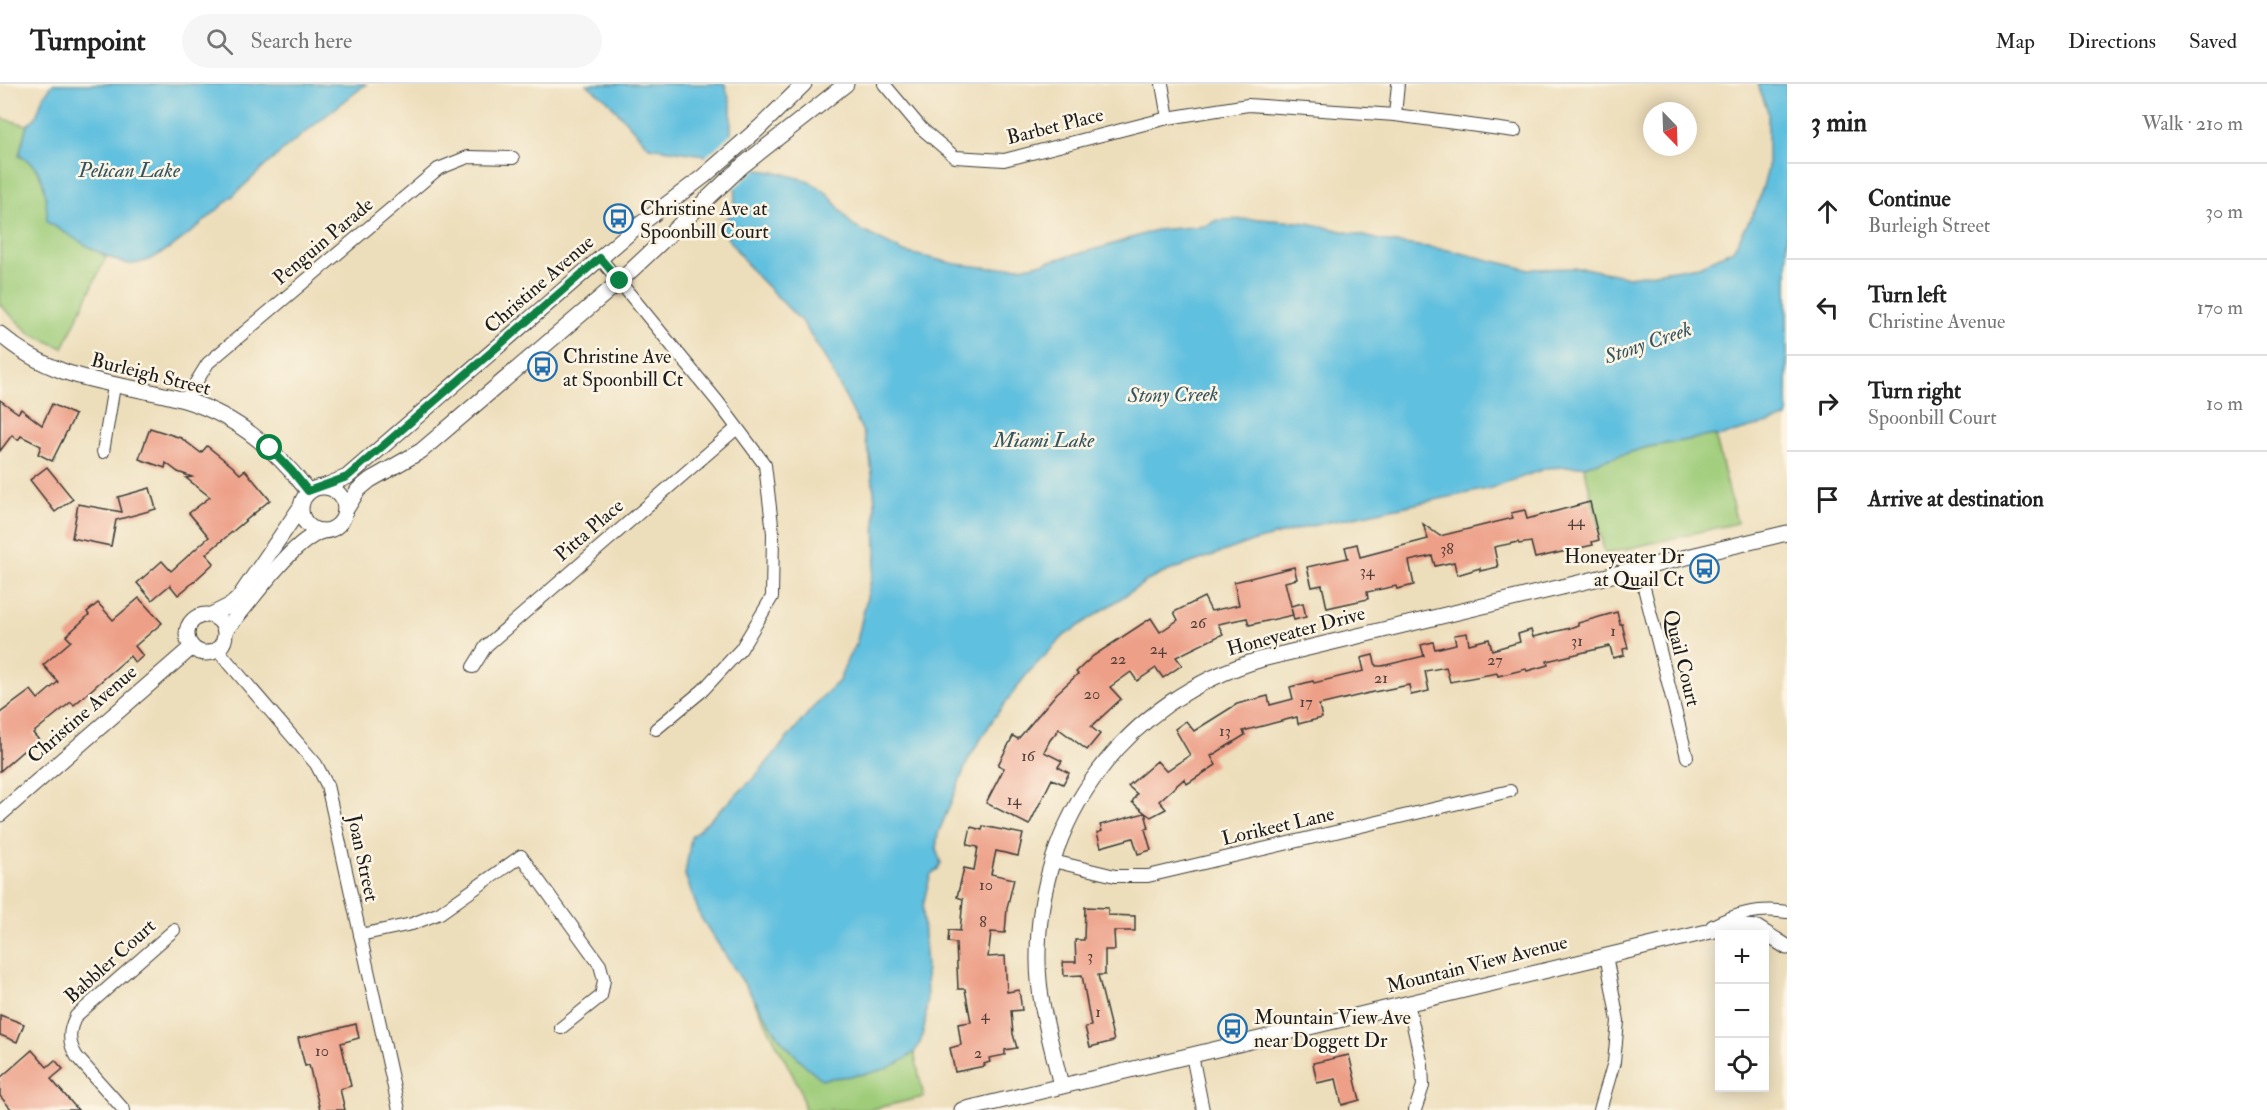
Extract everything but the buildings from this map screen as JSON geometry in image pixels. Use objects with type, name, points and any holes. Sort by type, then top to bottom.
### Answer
[{"type":"street","name":"Christine Avenue","points":[[325,486],[347,477],[634,229],[704,176],[759,128],[804,84]]},
{"type":"street","points":[[225,630],[287,557],[310,536],[338,526],[358,490],[370,480],[421,451],[620,281],[716,190],[771,142],[846,84]]},
{"type":"street","name":"Barbet Place","points":[[884,84],[921,128],[955,157],[1004,160],[1168,118],[1248,105],[1395,115],[1515,131]]},
{"type":"street","points":[[1162,84],[1168,118]]},
{"type":"street","points":[[1395,115],[1398,84]]},
{"type":"street","name":"Penguin Parade","points":[[185,400],[208,363],[438,169],[468,157],[513,158]]},
{"type":"street","points":[[600,258],[765,465],[773,533],[772,597],[741,649],[703,690],[656,729]]},
{"type":"street","name":"Burleigh Street","points":[[0,334],[25,354],[61,372],[114,386],[185,400],[212,410],[239,425],[262,442],[292,471],[308,491]]},
{"type":"street","points":[[103,452],[114,386]]},
{"type":"street","name":"Pitta Place","points":[[473,667],[486,646],[737,428]]},
{"type":"street","points":[[211,615],[220,621],[225,630],[224,641],[212,652],[201,652],[192,647],[186,636],[189,624],[199,616],[211,615],[238,599],[300,508],[303,497],[308,491],[325,486],[339,493],[344,501],[345,511]]},
{"type":"street","points":[[300,508],[306,524],[314,530],[322,531]]},
{"type":"street","name":"Honeyeater Drive","points":[[1061,1086],[1041,998],[1038,961],[1043,902],[1053,861],[1066,826],[1085,789],[1111,754],[1155,713],[1199,685],[1262,659],[1787,533]]},
{"type":"street","name":"Quail Court","points":[[1639,568],[1687,757]]},
{"type":"street","name":"Christine Avenue","points":[[0,814],[192,647]]},
{"type":"street","name":"Joan Street","points":[[217,649],[316,764],[327,785],[399,1110]]},
{"type":"street","name":"Lorikeet Lane","points":[[1053,861],[1115,876],[1148,876],[1510,791]]},
{"type":"street","points":[[360,935],[412,924],[440,913],[521,856],[600,965],[604,980],[601,996],[561,1028]]},
{"type":"street","points":[[1698,934],[1729,918],[1756,910],[1787,912]]},
{"type":"street","name":"Mountain View Avenue","points":[[962,1110],[1732,926],[1756,928],[1787,947]]},
{"type":"street","name":"Babbler Court","points":[[124,1110],[77,1057],[71,1047],[69,1034],[76,1016],[174,930]]},
{"type":"street","points":[[1600,1110],[1614,1062],[1618,1021],[1606,955]]},
{"type":"street","points":[[1408,1003],[1422,1065],[1423,1086],[1415,1110]]},
{"type":"street","points":[[1192,1055],[1203,1110]]},
{"type":"green space","points":[[0,118],[27,125],[19,156],[37,171],[45,187],[48,204],[55,213],[76,234],[106,257],[63,348],[31,334],[0,305]]},
{"type":"green space","points":[[1715,435],[1737,523],[1605,554],[1584,466],[1648,447]]},
{"type":"green space","points":[[753,999],[784,1042],[822,1078],[880,1070],[914,1052],[924,1097],[868,1110],[805,1110],[800,1089]]},
{"type":"water","name":"Pelican Lake","points":[[53,84],[366,84],[284,149],[185,237],[165,251],[132,264],[123,263],[102,254],[47,222],[45,193],[40,175],[28,160],[19,156],[27,125],[36,117],[43,97]]},
{"type":"water","name":"Miami Lake","points":[[586,84],[725,84],[731,105],[731,134],[759,170],[809,181],[827,193],[853,226],[904,252],[956,264],[992,268],[1031,266],[1107,246],[1156,230],[1205,226],[1217,220],[1260,219],[1308,223],[1389,242],[1448,250],[1527,269],[1584,268],[1629,277],[1699,266],[1733,250],[1757,206],[1768,169],[1768,112],[1758,84],[1787,84],[1787,418],[1718,437],[1715,435],[1648,447],[1584,466],[1547,468],[1492,488],[1306,527],[1245,544],[1147,581],[1065,635],[1027,674],[994,718],[969,758],[938,834],[936,849],[941,863],[938,869],[931,874],[923,909],[927,985],[925,1026],[920,1042],[913,1053],[893,1066],[870,1073],[822,1079],[781,1040],[701,918],[685,875],[691,837],[754,778],[820,699],[839,681],[856,645],[876,558],[875,501],[870,457],[863,432],[825,358],[803,323],[752,271],[718,225],[732,214],[736,190],[704,155],[649,147],[607,100]]},
{"type":"pier","points":[[734,131],[760,166],[732,190],[703,159]]},
{"type":"place","name":"Christine Ave at Spoonbill Court","points":[[619,219]]},
{"type":"place","name":"Christine Ave at Spoonbill Ct","points":[[542,367]]},
{"type":"place","name":"Honeyeater Dr at Quail Ct","points":[[1705,568]]},
{"type":"place","name":"Mountain View Ave near Doggett Dr","points":[[1233,1028]]},
{"type":"route","points":[[270,448],[308,491],[347,477],[600,258],[620,281]]},
{"type":"water label","name":"Stony Creek","points":[[1648,343]]},
{"type":"water label","name":"Stony Creek","points":[[1173,395]]}]
